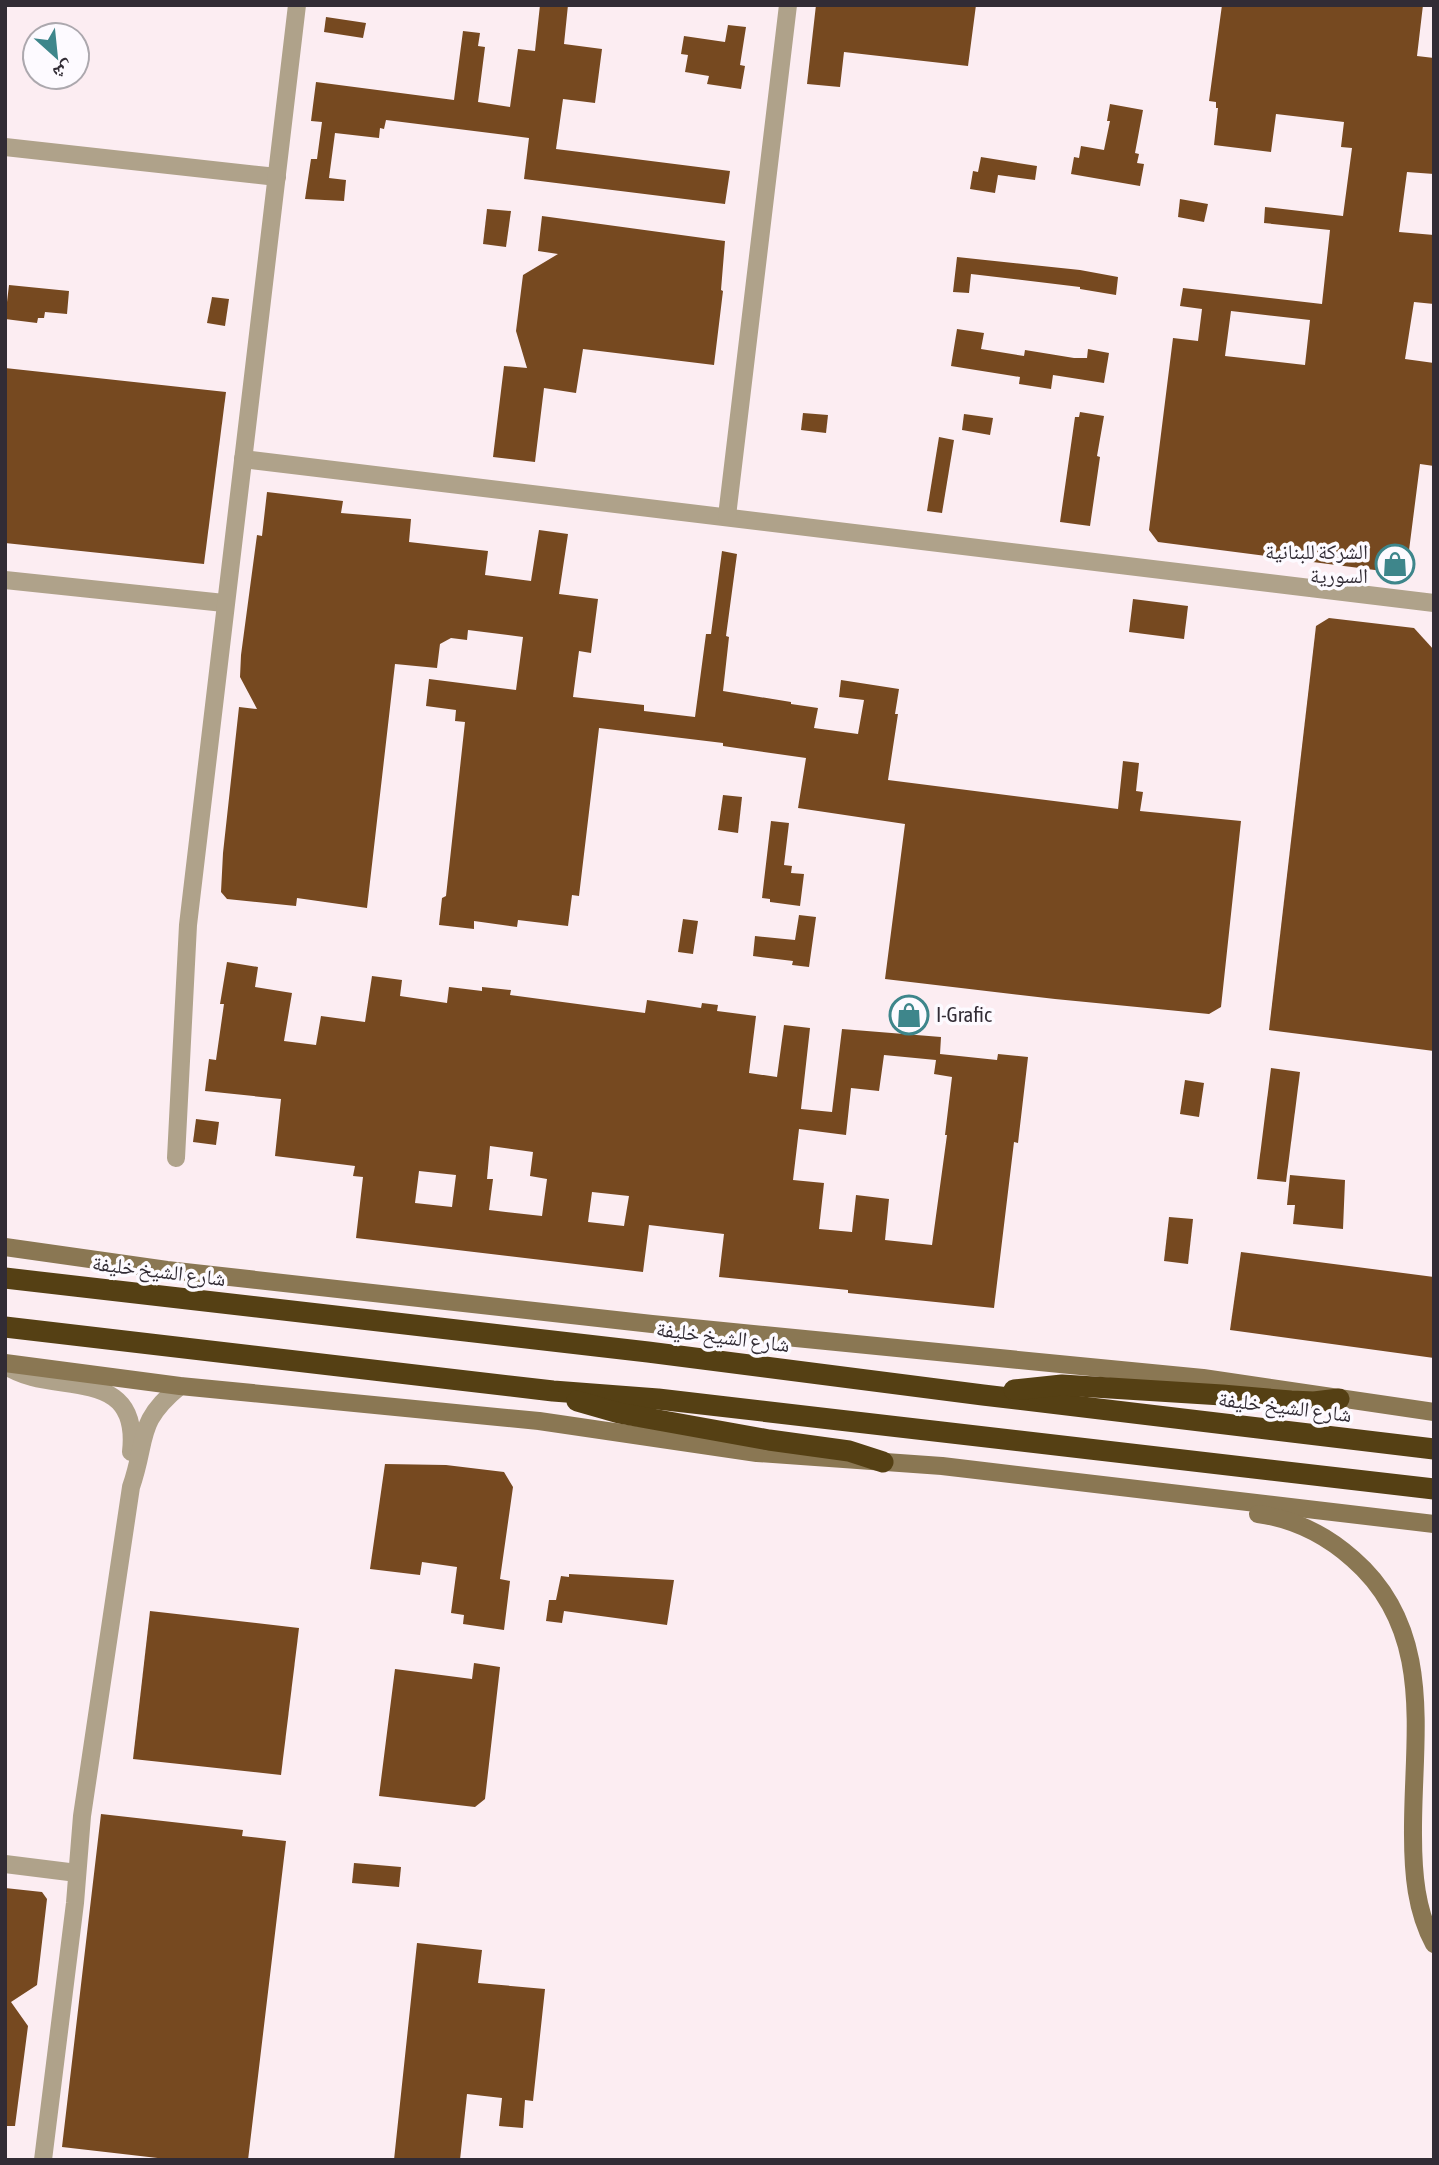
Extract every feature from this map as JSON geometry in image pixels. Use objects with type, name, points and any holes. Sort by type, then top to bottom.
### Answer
[{"type":"highway","name":"شارع الشيخ خليفة","points":[[5,1278],[648,1352],[1434,1449]]},
{"type":"highway","points":[[5,1326],[552,1391],[658,1399],[1434,1489]]},
{"type":"highway","points":[[983,1395],[1062,1385],[1291,1401],[1339,1399]]},
{"type":"highway","points":[[552,1391],[619,1413],[769,1440],[849,1451],[883,1462]]},
{"type":"main road","points":[[5,1247],[167,1270],[638,1323],[1203,1378],[1434,1412]]},
{"type":"main road","points":[[5,1364],[180,1386],[539,1421],[769,1454],[942,1466],[1434,1524]]},
{"type":"main road","points":[[1167,1491],[1212,1508],[1280,1518],[1319,1535],[1341,1548],[1362,1567],[1381,1589],[1397,1616],[1408,1643],[1416,1703],[1412,1804],[1415,1885],[1421,1913],[1434,1944]]},
{"type":"street","points":[[176,1157],[188,925],[224,603],[297,5]]},
{"type":"street","points":[[727,516],[789,5]]},
{"type":"street","points":[[5,147],[277,177]]},
{"type":"street","points":[[243,459],[1434,603]]},
{"type":"street","points":[[5,580],[224,603]]},
{"type":"street","points":[[5,1364],[22,1375],[93,1387],[116,1399],[126,1412],[131,1429],[131,1487],[82,1816],[75,1903],[43,2160]]},
{"type":"street","points":[[131,1487],[146,1423],[155,1409],[180,1386]]},
{"type":"street","points":[[5,1864],[77,1873]]},
{"type":"shaded area","points":[[5,5],[1434,5],[1434,2160],[5,2160]]},
{"type":"building","points":[[540,5],[568,5],[564,44],[602,49],[595,103],[563,99],[556,149],[730,171],[725,204],[524,179],[529,138],[386,120],[384,129],[380,128],[379,138],[335,133],[329,178],[346,180],[344,201],[305,199],[311,159],[317,159],[322,122],[311,121],[316,82],[454,100],[463,31],[480,33],[478,46],[485,47],[478,102],[510,107],[518,49],[535,51]]},
{"type":"building","points":[[816,5],[976,5],[968,66],[844,52],[840,87],[807,84]]},
{"type":"building","points":[[1222,5],[1423,5],[1417,56],[1434,58],[1434,174],[1407,172],[1399,232],[1434,235],[1434,304],[1414,302],[1405,359],[1434,363],[1434,466],[1420,464],[1406,574],[1158,542],[1149,530],[1173,338],[1198,341],[1202,309],[1180,306],[1183,288],[1322,304],[1330,230],[1264,223],[1265,207],[1343,216],[1352,148],[1341,147],[1344,122],[1276,114],[1271,152],[1214,145],[1218,108],[1216,102],[1209,101]],"holes":[[[1231,311],[1310,320],[1305,365],[1225,356]]]},
{"type":"building","points":[[326,17],[366,23],[363,38],[324,32]]},
{"type":"building","points":[[728,25],[746,27],[740,65],[745,66],[741,89],[707,84],[709,76],[685,72],[688,55],[681,54],[684,36],[725,42]]},
{"type":"building","points":[[1110,104],[1143,110],[1135,153],[1139,154],[1137,163],[1144,164],[1140,186],[1071,174],[1074,157],[1079,158],[1081,146],[1104,150],[1110,121],[1107,121]]},
{"type":"building","points":[[981,157],[1037,166],[1035,180],[998,175],[995,193],[970,189],[973,171],[978,172]]},
{"type":"building","points":[[1180,199],[1208,204],[1204,222],[1178,217]]},
{"type":"building","points":[[487,209],[511,211],[506,247],[483,244]]},
{"type":"building","points":[[542,216],[725,241],[723,291],[714,365],[583,349],[576,393],[544,388],[535,462],[493,457],[504,366],[527,368],[516,331],[523,275],[558,254],[538,251]]},
{"type":"building","points":[[957,257],[1080,270],[1118,277],[1116,295],[1080,287],[971,274],[969,293],[953,292]]},
{"type":"building","points":[[9,285],[69,291],[67,314],[45,312],[44,318],[38,318],[37,323],[5,319]]},
{"type":"building","points":[[212,297],[229,299],[225,326],[207,323]]},
{"type":"building","points":[[957,329],[984,333],[981,349],[1024,356],[1025,350],[1074,358],[1087,358],[1088,349],[1109,353],[1104,383],[1053,375],[1051,389],[1019,384],[1020,377],[951,366]]},
{"type":"building","points":[[5,368],[226,392],[204,564],[5,543]]},
{"type":"building","points":[[1080,412],[1104,416],[1090,526],[1060,522],[1075,417],[1079,417]]},
{"type":"building","points":[[803,413],[828,415],[826,433],[801,430]]},
{"type":"building","points":[[964,414],[993,418],[990,435],[962,430]]},
{"type":"building","points":[[939,437],[954,440],[942,513],[927,511]]},
{"type":"building","points":[[267,492],[343,501],[341,513],[411,519],[409,542],[488,551],[485,575],[531,581],[539,530],[568,534],[559,594],[598,599],[591,653],[579,651],[573,697],[644,705],[644,711],[695,717],[706,634],[711,634],[722,551],[737,554],[726,636],[729,637],[723,691],[818,708],[814,728],[858,734],[864,700],[839,697],[841,680],[899,689],[888,780],[1118,809],[1123,761],[1139,763],[1136,791],[1143,792],[1140,811],[1241,821],[1221,1007],[1209,1014],[885,979],[905,824],[798,808],[806,758],[723,746],[723,743],[599,728],[579,896],[572,895],[568,926],[518,920],[517,927],[474,921],[474,929],[439,925],[442,898],[446,896],[465,722],[455,721],[456,710],[426,706],[429,679],[516,690],[523,637],[468,630],[467,640],[451,638],[440,644],[437,668],[395,664],[367,908],[297,898],[296,906],[227,899],[221,892],[223,853],[239,707],[257,709],[240,677],[241,655],[257,535],[262,536]]},
{"type":"building","points":[[1133,599],[1188,606],[1184,639],[1129,632]]},
{"type":"building","points":[[1329,618],[1414,628],[1434,650],[1434,1051],[1269,1030],[1316,626]]},
{"type":"building","points":[[723,795],[742,797],[738,833],[718,830]]},
{"type":"building","points":[[771,821],[789,823],[784,865],[792,866],[791,873],[804,874],[800,906],[770,902],[770,899],[762,898]]},
{"type":"building","points":[[799,915],[816,917],[809,967],[792,965],[793,961],[753,956],[755,936],[795,940]]},
{"type":"building","points":[[683,919],[698,921],[693,954],[678,952]]},
{"type":"building","points":[[227,962],[258,967],[255,987],[292,993],[284,1041],[316,1045],[321,1016],[365,1022],[372,976],[402,980],[400,996],[447,1003],[449,987],[482,991],[482,987],[511,990],[510,995],[645,1013],[647,1000],[701,1008],[702,1003],[718,1005],[717,1011],[756,1016],[749,1073],[777,1077],[784,1025],[810,1028],[801,1109],[832,1112],[842,1029],[941,1037],[940,1054],[997,1060],[998,1054],[1028,1057],[1018,1143],[1014,1142],[994,1308],[719,1277],[724,1234],[649,1225],[643,1272],[356,1238],[363,1177],[353,1176],[355,1166],[275,1156],[281,1099],[205,1091],[209,1059],[216,1060],[224,1004],[220,1004]],"holes":[[[884,1055],[936,1060],[934,1074],[952,1077],[932,1245],[885,1240],[889,1199],[856,1195],[852,1232],[819,1229],[824,1183],[793,1180],[799,1129],[846,1135],[851,1088],[879,1091]],[[490,1146],[533,1152],[530,1176],[547,1179],[542,1216],[489,1210],[493,1179],[487,1179]],[[419,1171],[456,1175],[452,1207],[415,1203]],[[592,1192],[629,1196],[624,1226],[588,1222]]]},
{"type":"building","points":[[1271,1068],[1300,1072],[1286,1182],[1257,1179]]},
{"type":"building","points":[[1185,1080],[1204,1083],[1199,1117],[1180,1114]]},
{"type":"building","points":[[196,1119],[219,1122],[216,1145],[193,1142]]},
{"type":"building","points":[[1290,1175],[1345,1180],[1343,1229],[1293,1224],[1295,1205],[1287,1205]]},
{"type":"building","points":[[1169,1217],[1193,1219],[1188,1264],[1164,1261]]},
{"type":"building","points":[[1241,1252],[1434,1277],[1434,1358],[1230,1330]]},
{"type":"building","points":[[385,1464],[446,1465],[504,1472],[513,1487],[500,1579],[510,1581],[504,1630],[463,1624],[464,1615],[451,1613],[457,1567],[422,1562],[420,1575],[370,1569]]},
{"type":"building","points":[[569,1574],[674,1580],[667,1625],[564,1611],[562,1623],[546,1621],[549,1600],[556,1600],[561,1576],[569,1577]]},
{"type":"building","points":[[150,1611],[299,1628],[281,1775],[133,1759]]},
{"type":"building","points":[[474,1663],[500,1667],[485,1799],[475,1807],[379,1796],[395,1669],[472,1679]]},
{"type":"building","points":[[101,1814],[243,1830],[242,1836],[286,1841],[248,2160],[175,2160],[62,2147]]},
{"type":"building","points":[[354,1863],[401,1867],[399,1887],[352,1883]]},
{"type":"building","points":[[5,1888],[42,1892],[47,1899],[37,1985],[11,2002],[28,2026],[15,2126],[5,2126]]},
{"type":"building","points":[[417,1943],[482,1950],[478,1983],[545,1989],[533,2101],[525,2100],[523,2128],[499,2126],[502,2098],[467,2094],[460,2160],[394,2160]]},
{"type":"place","name":"الشركة للبنانية السورية","points":[[1395,564]]},
{"type":"place","name":"I-Grafic","points":[[909,1015]]}]
